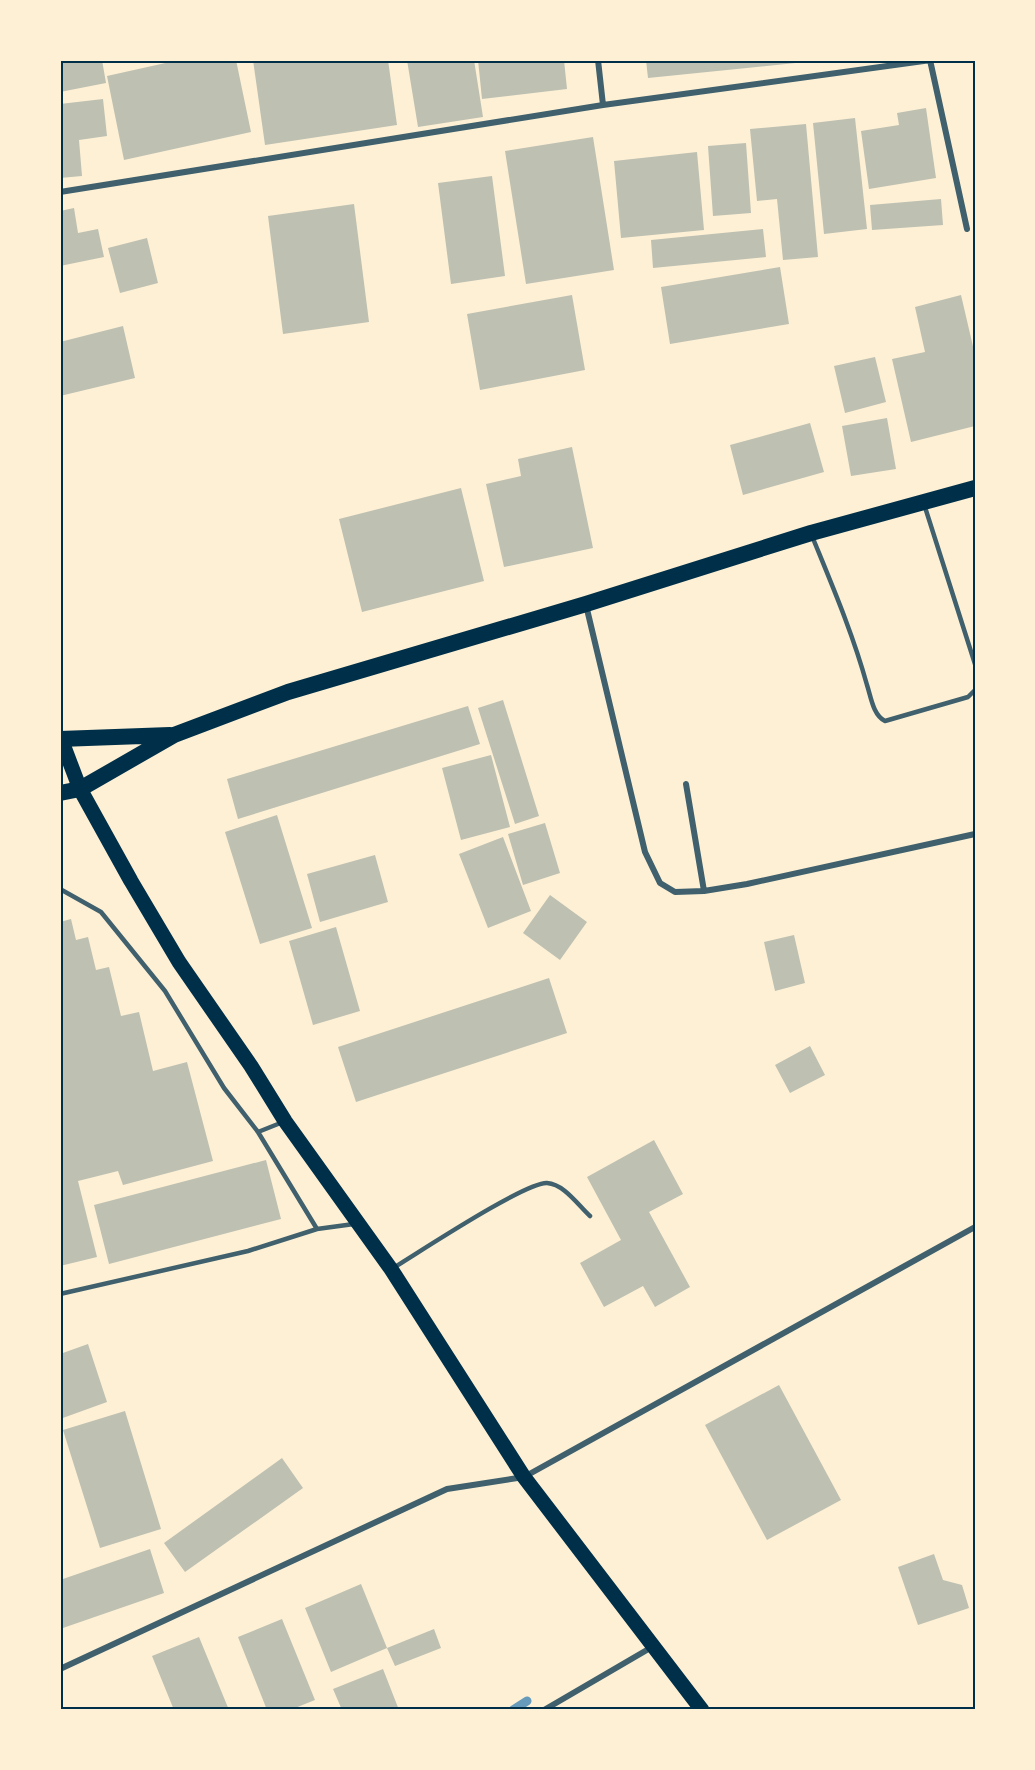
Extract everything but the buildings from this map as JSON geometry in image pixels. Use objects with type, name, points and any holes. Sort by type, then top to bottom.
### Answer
[{"type":"highway","points":[[60,793],[80,789],[174,735],[288,692],[586,604],[811,533],[975,488]]},
{"type":"highway","points":[[60,737],[174,735]]},
{"type":"main road","points":[[60,737],[80,789],[179,962],[251,1066],[285,1121],[391,1269],[525,1477],[702,1710]]},
{"type":"street","points":[[597,60],[603,105]]},
{"type":"street","points":[[60,192],[603,105],[931,60],[967,229]]},
{"type":"street","points":[[586,604],[645,852],[660,883],[675,892],[704,891],[747,884],[975,834]]},
{"type":"street","points":[[686,784],[704,891]]},
{"type":"street","points":[[60,1670],[447,1489],[525,1477],[975,1227]]},
{"type":"street","points":[[544,1710],[655,1646]]},
{"type":"lane","points":[[924,501],[975,664]]},
{"type":"lane","points":[[811,533],[857,648],[879,718],[885,721],[968,697],[975,690]]},
{"type":"lane","points":[[60,889],[101,912],[165,991],[224,1088],[258,1132],[317,1229]]},
{"type":"lane","points":[[258,1132],[285,1121]]},
{"type":"lane","points":[[391,1269],[521,1191],[546,1183],[563,1189],[590,1216]]},
{"type":"lane","points":[[60,1294],[248,1251],[317,1229],[356,1223]]},
{"type":"waterway","points":[[513,1710],[527,1701]]}]
